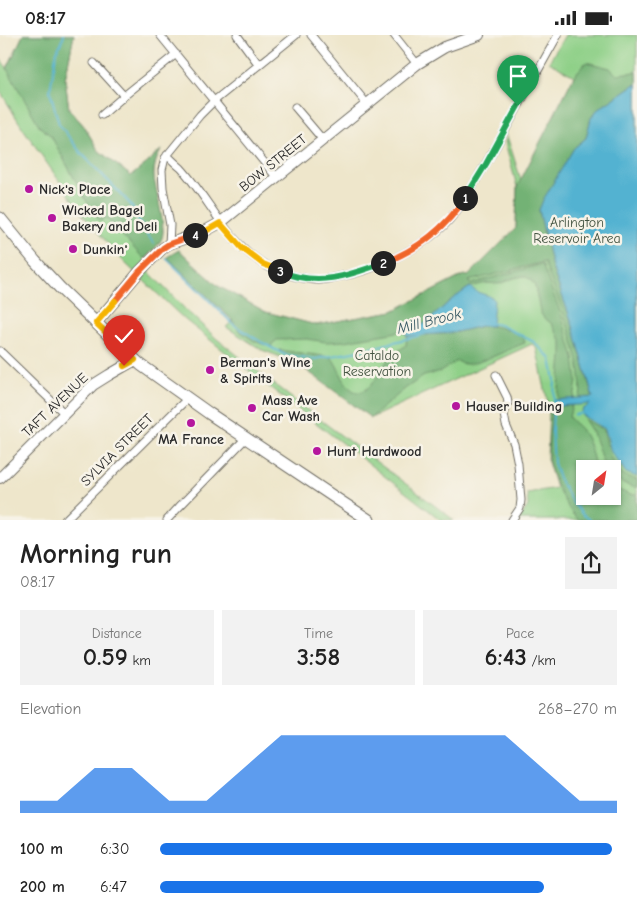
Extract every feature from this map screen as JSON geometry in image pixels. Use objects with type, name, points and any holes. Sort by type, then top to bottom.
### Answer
[{"type":"main road","points":[[1,221],[50,277],[135,360],[329,495],[369,520]]},
{"type":"street","points":[[160,35],[277,178]]},
{"type":"street","points":[[237,35],[259,65]]},
{"type":"street","points":[[169,244],[170,225],[162,188],[162,170],[165,158],[214,101],[296,35]]},
{"type":"street","points":[[311,35],[367,104]]},
{"type":"street","points":[[394,35],[418,64]]},
{"type":"street","points":[[167,155],[181,169],[220,223],[242,248],[263,264],[291,276],[320,280],[352,275],[418,246],[441,229],[458,209],[486,164],[558,35]]},
{"type":"street","name":"BOW STREET","points":[[96,323],[163,248],[169,244],[206,231],[220,223],[418,64],[445,47],[475,36]]},
{"type":"street","points":[[102,115],[176,54]]},
{"type":"street","points":[[94,63],[124,96]]},
{"type":"street","points":[[296,107],[323,141]]},
{"type":"street","points":[[0,351],[65,414]]},
{"type":"street","name":"TAFT AVENUE","points":[[0,477],[93,385],[135,360]]},
{"type":"street","points":[[496,375],[507,397],[508,403],[504,414],[506,425],[514,444],[519,474],[520,506],[512,520]]},
{"type":"street","name":"SYLVIA STREET","points":[[66,520],[188,398]]},
{"type":"street","points":[[167,520],[246,438]]},
{"type":"green space","points":[[23,35],[74,35],[65,79],[69,109],[84,126],[98,150],[131,176],[162,149],[154,169],[154,179],[163,231],[159,243],[144,260],[150,273],[217,339],[298,403],[454,520],[441,520],[254,375],[184,319],[124,262],[82,214],[22,127],[0,91],[0,58],[7,68]]},
{"type":"green space","points":[[23,35],[74,35],[65,79],[69,109],[84,126],[98,150],[131,176],[162,149],[155,163],[154,178],[163,233],[159,244],[144,259],[106,218],[100,221],[92,211],[51,136],[40,127],[7,69]]},
{"type":"green space","name":"Arlington Reservoir Area","points":[[565,35],[637,35],[637,520],[518,520],[528,506],[527,493],[556,488],[547,459],[549,408],[536,347],[532,344],[371,418],[299,364],[262,350],[226,327],[233,321],[167,257],[179,250],[218,286],[266,312],[316,325],[393,311],[464,275],[468,276],[516,228],[517,187],[505,142],[507,136],[521,180],[574,76],[549,62]]},
{"type":"green space","points":[[586,62],[610,68],[616,74],[637,72],[637,84],[597,110],[591,118],[586,138],[574,148],[539,210],[552,267],[573,326],[593,398],[580,399],[581,384],[575,348],[544,262],[469,281],[470,284],[542,264],[561,314],[574,357],[577,381],[574,399],[558,400],[562,342],[551,323],[540,312],[535,286],[530,279],[524,276],[499,284],[486,283],[470,287],[451,300],[426,323],[405,333],[403,331],[345,341],[277,340],[271,345],[273,348],[254,341],[239,331],[233,321],[167,257],[179,250],[218,286],[266,312],[316,325],[393,311],[464,275],[468,276],[516,228],[517,187],[574,76]]},
{"type":"green space","points":[[482,326],[498,327],[513,332],[523,336],[525,343],[479,362],[465,364],[457,361],[440,372],[424,376],[406,388],[371,418],[279,350],[331,357],[350,388],[356,392],[362,392],[372,384],[388,360],[406,345],[407,336],[452,333]]},
{"type":"green space","points":[[563,405],[572,406],[569,417],[584,433],[593,458],[593,460],[576,460],[576,505],[621,505],[621,491],[630,495],[637,495],[637,520],[578,520],[573,514],[563,499],[549,464],[550,408],[553,411],[555,408]]},
{"type":"green space","points":[[584,419],[604,430],[606,442],[613,460],[602,460],[593,433]]},
{"type":"green space","points":[[621,473],[637,480],[637,488],[621,482]]},
{"type":"water","points":[[637,84],[637,477],[626,473],[621,466],[621,460],[617,460],[611,452],[605,429],[583,416],[582,410],[590,404],[553,408],[553,400],[593,397],[573,326],[552,267],[539,210],[574,148],[586,138],[591,118],[597,110]]},
{"type":"water","points":[[470,287],[477,292],[492,297],[494,301],[492,326],[482,326],[452,333],[407,336],[405,333],[426,323],[451,300]]},
{"type":"waterway","points":[[64,35],[56,54],[50,91],[59,124],[81,153],[131,205],[143,229],[154,243]]},
{"type":"waterway","name":"Mill Brook","points":[[166,258],[234,325],[285,355],[315,359],[364,350],[425,334]]},
{"type":"waterway","name":"Mill Brook","points":[[490,323],[500,325],[534,342],[551,359],[555,380],[552,431],[554,463],[559,479],[572,502],[590,520]]},
{"type":"waterway","points":[[575,415],[583,413]]},
{"type":"place","name":"Nick's Place","points":[[29,189]]},
{"type":"place","name":"Wicked Bagel Bakery and Deli","points":[[52,218]]},
{"type":"place","name":"Dunkin'","points":[[73,249]]},
{"type":"place","name":"Berman's Wine & Spirits","points":[[210,370]]},
{"type":"place","name":"Hauser Building","points":[[456,406]]},
{"type":"place","name":"Mass Ave Car Wash","points":[[252,408]]},
{"type":"place","name":"MA France","points":[[191,423]]},
{"type":"place","name":"Hunt Hardwood","points":[[317,451]]},
{"type":"route","points":[[124,366],[135,360],[96,323],[140,271],[169,244],[206,231],[220,223],[242,248],[263,264],[291,276],[321,279],[352,275],[418,246],[441,229],[458,209],[486,164],[518,106]]},
{"type":"park label","name":"Cataldo Reservation","points":[[377,363]]}]
